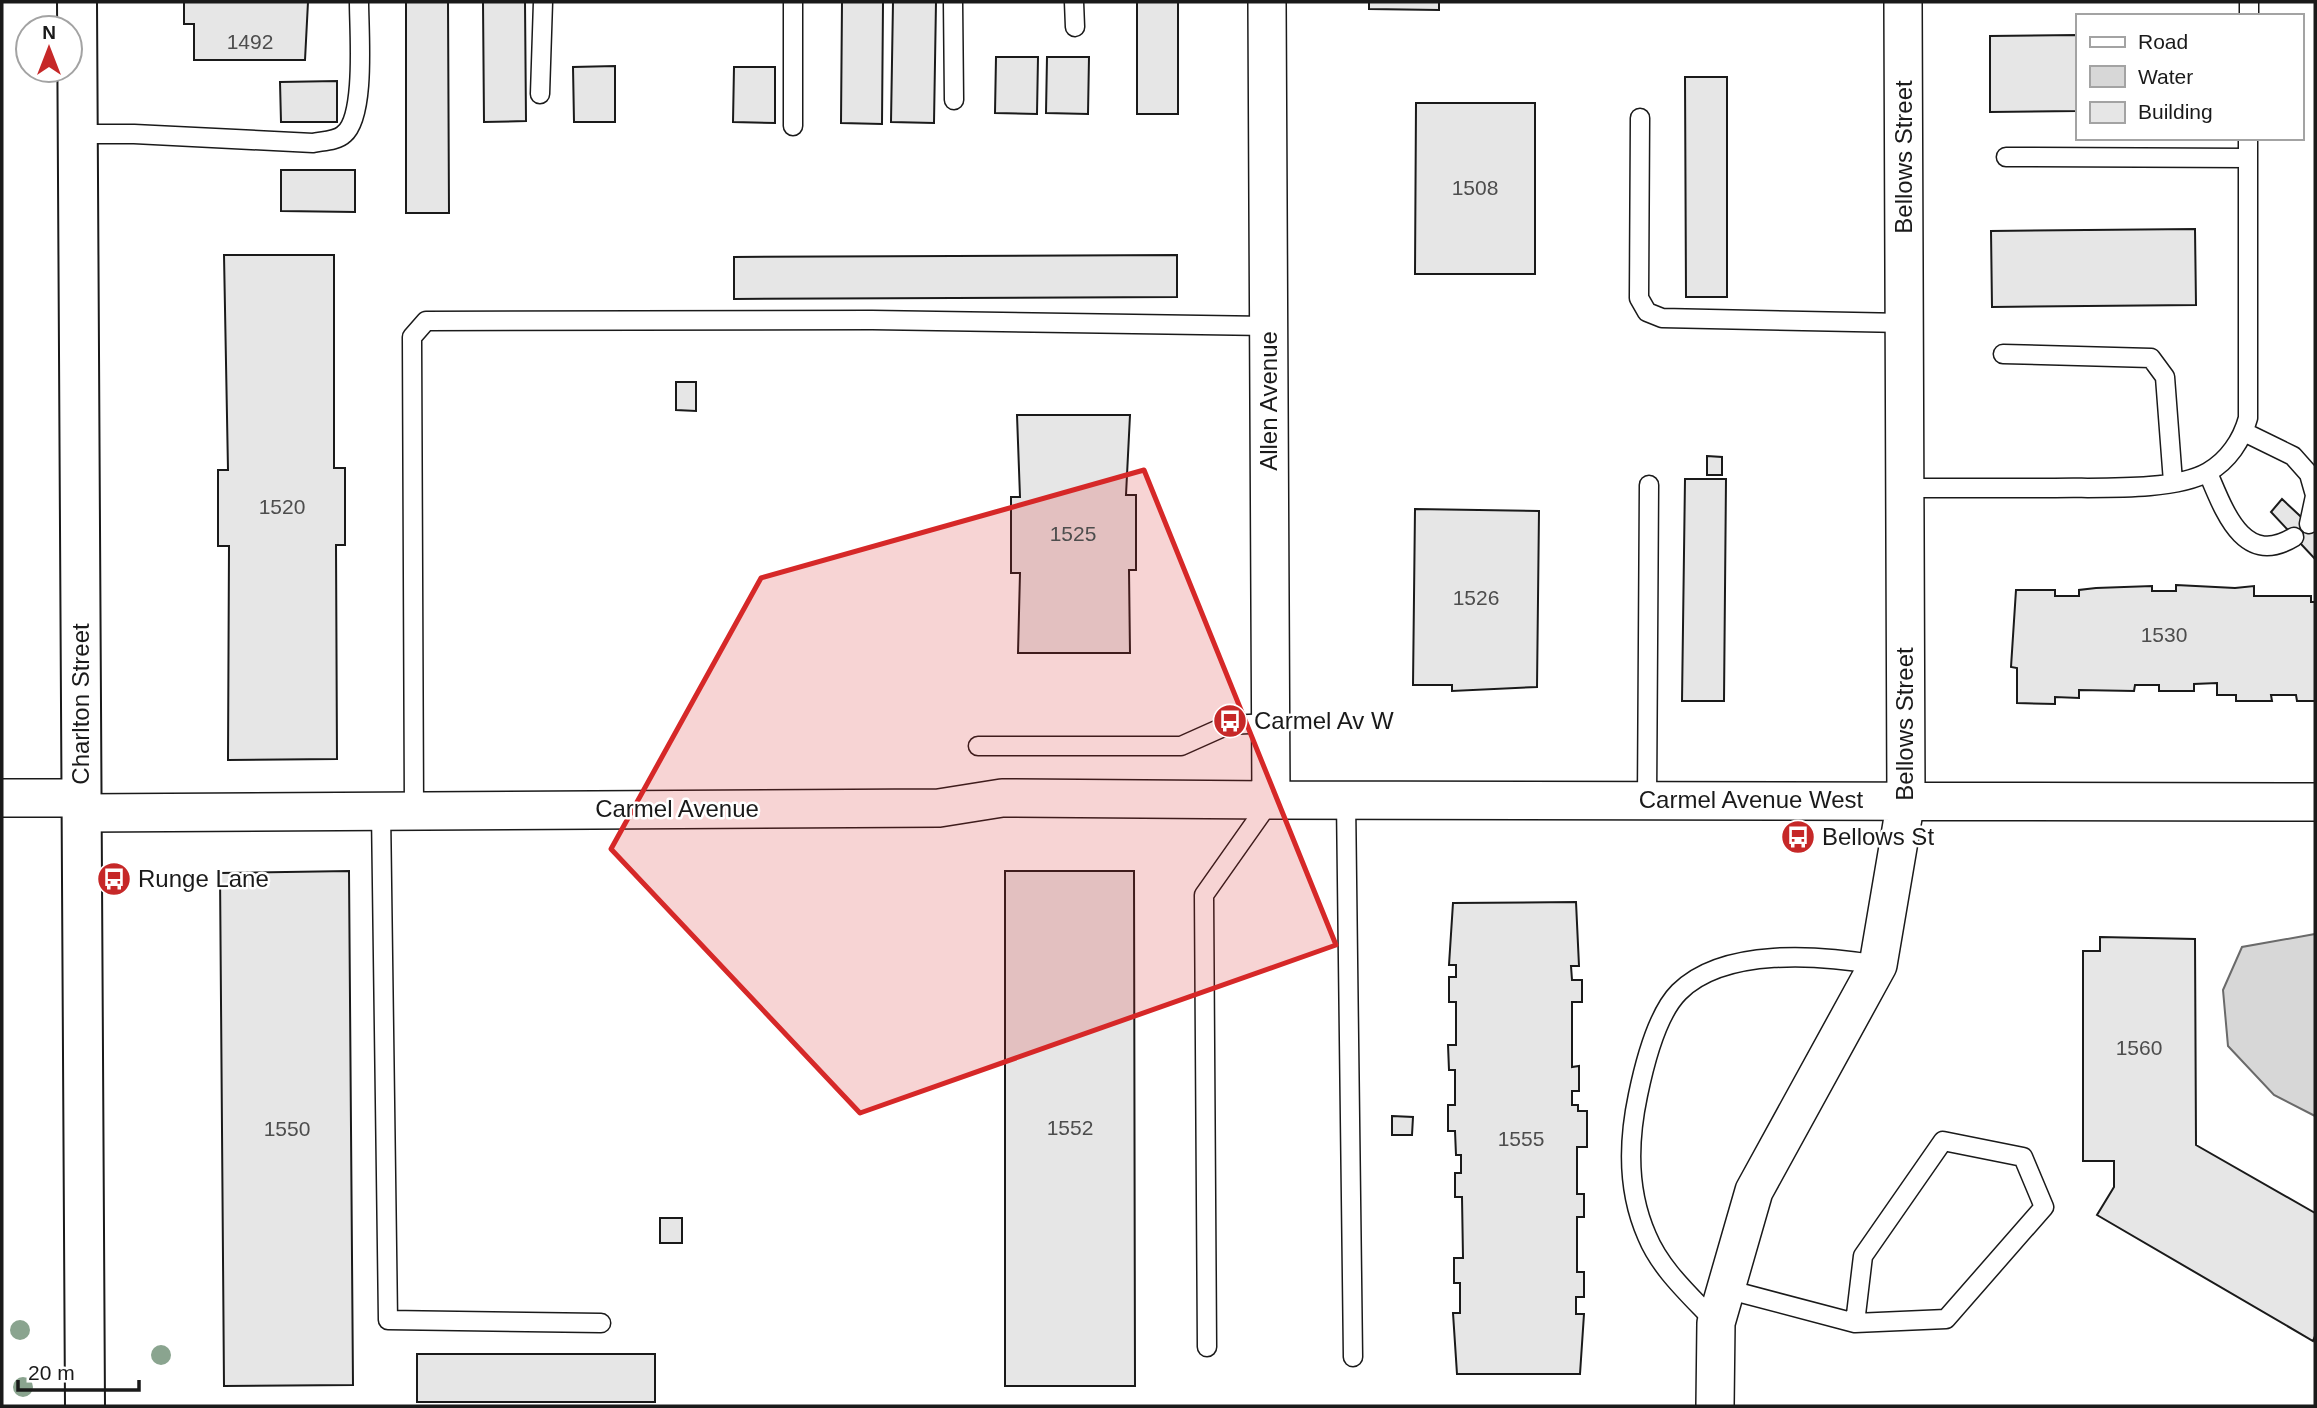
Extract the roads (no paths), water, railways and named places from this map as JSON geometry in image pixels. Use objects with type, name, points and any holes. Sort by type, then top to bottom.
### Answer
[{"type":"street","name":"Charlton Street","points":[[77,2],[85,1406]]},
{"type":"street","name":"Allen Avenue","points":[[1267,2],[1271,800]]},
{"type":"street","name":"Bellows Street","points":[[1715,1406],[1721,1306],[1754,1191],[1878,965],[1906,800],[1903,2]]},
{"type":"street","points":[[2,798],[82,806]]},
{"type":"street","name":"Carmel Avenue","points":[[82,806],[398,811],[939,808],[1002,798],[1271,800]]},
{"type":"street","name":"Carmel Avenue West","points":[[1271,800],[2315,802]]},
{"type":"lane","points":[[77,134],[134,134],[313,143],[341,137],[352,126],[359,88],[359,2]]},
{"type":"lane","points":[[540,94],[543,2]]},
{"type":"lane","points":[[793,2],[793,126]]},
{"type":"lane","points":[[953,2],[954,100]]},
{"type":"lane","points":[[1074,2],[1075,27]]},
{"type":"lane","points":[[1640,118],[1639,298],[1647,312],[1662,317],[1904,323]]},
{"type":"lane","points":[[1905,488],[2102,487],[2173,482],[2207,473],[2227,457],[2244,432],[2248,418],[2248,140]]},
{"type":"lane","points":[[2006,157],[2248,158]]},
{"type":"lane","points":[[601,1323],[388,1320],[398,811],[412,337],[426,321],[872,320],[1268,326]]},
{"type":"lane","points":[[2003,354],[2151,358],[2165,377],[2173,482]]},
{"type":"lane","points":[[2244,432],[2293,456],[2309,474],[2315,496],[2309,524]]},
{"type":"lane","points":[[2207,473],[2229,520],[2246,540],[2268,546],[2281,545],[2294,537]]},
{"type":"lane","points":[[1647,800],[1649,485]]},
{"type":"lane","points":[[978,746],[1181,746],[1228,725],[1270,723]]},
{"type":"lane","points":[[1207,1347],[1204,895],[1271,800]]},
{"type":"lane","points":[[1346,800],[1353,1357]]},
{"type":"lane","points":[[1855,1323],[1863,1256],[1943,1141],[2023,1157],[2043,1207],[1946,1319],[1855,1323],[1721,1306],[1666,1268],[1648,1238],[1637,1211],[1630,1174],[1633,1119],[1640,1086],[1662,1018],[1678,993],[1700,977],[1728,966],[1767,958],[1804,956],[1878,965]]},
{"type":"water","points":[[2315,934],[2315,1116],[2274,1095],[2228,1046],[2223,990],[2242,947]]},
{"type":"place","name":"Carmel Av W","points":[[1230,721]]},
{"type":"place","name":"Bellows St","points":[[1798,837]]},
{"type":"place","name":"Runge Lane","points":[[114,879]]}]
